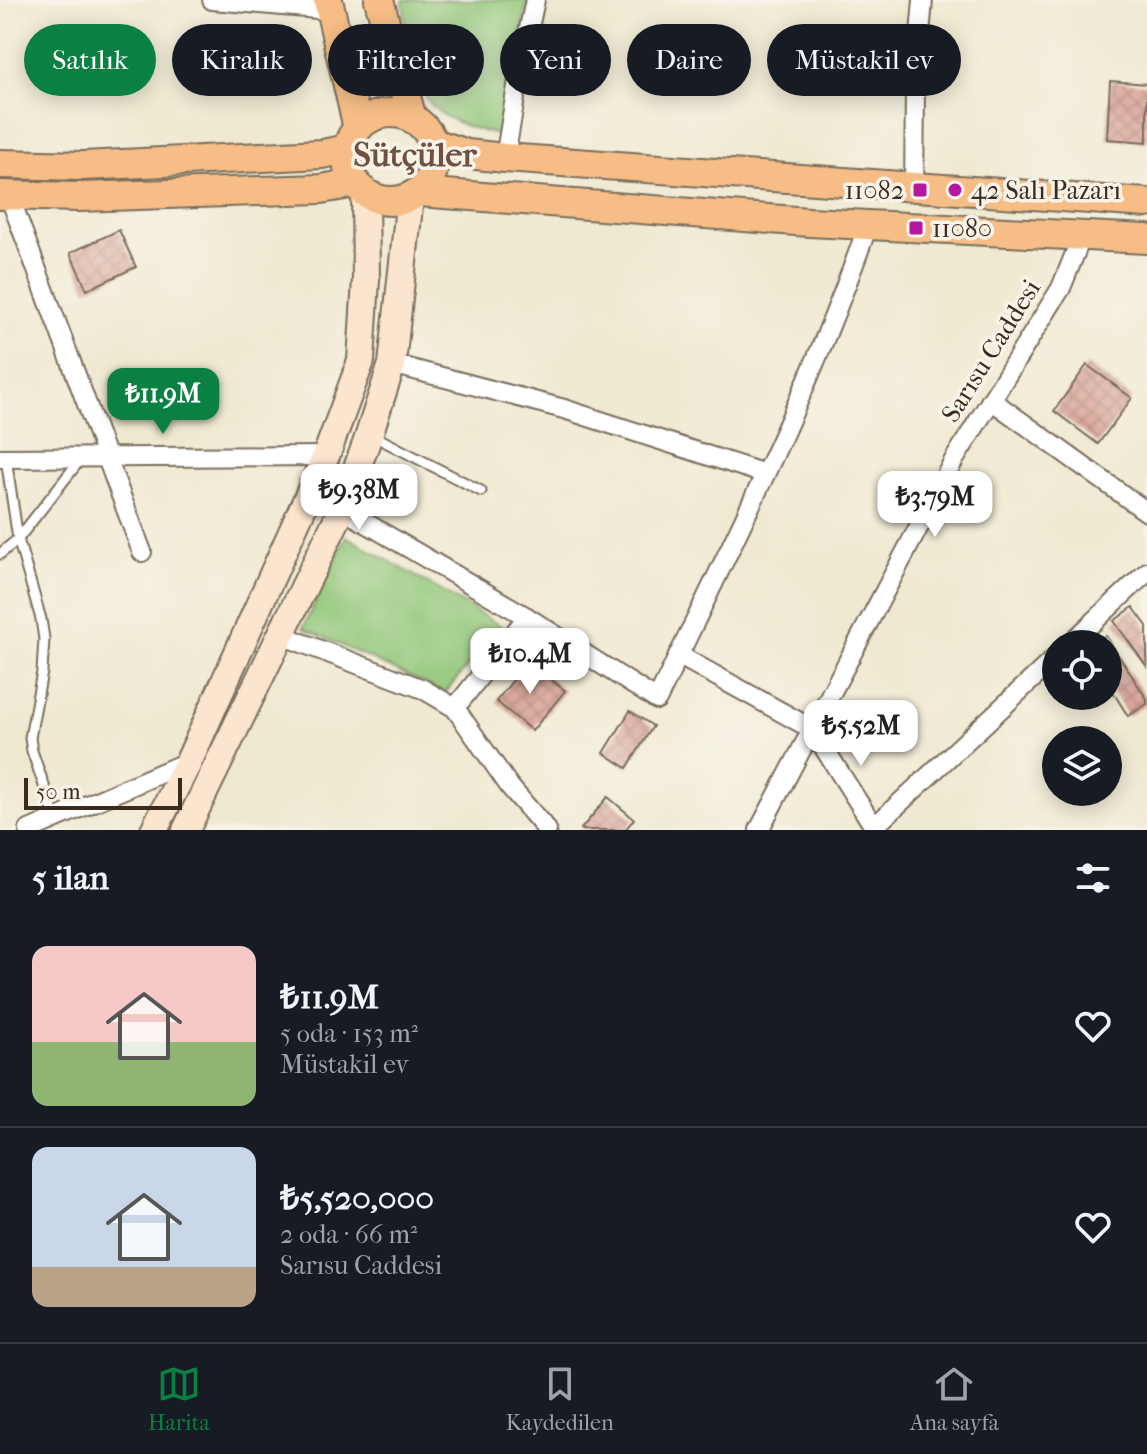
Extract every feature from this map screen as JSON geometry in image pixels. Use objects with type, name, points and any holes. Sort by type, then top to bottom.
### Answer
[{"type":"main road","points":[[379,0],[412,118]]},
{"type":"main road","points":[[154,830],[189,761],[326,456],[361,361],[366,280],[360,188],[350,173],[353,139],[328,5]]},
{"type":"main road","points":[[0,164],[83,166],[322,154],[353,139],[377,115],[389,113],[412,118],[422,125],[433,143],[435,164],[432,175],[415,194],[392,364],[369,434],[342,509],[186,830]]},
{"type":"main road","points":[[433,143],[467,154],[505,158],[1147,203]]},
{"type":"main road","points":[[5,195],[79,197],[360,188],[386,201],[415,194],[868,225],[1147,239]]},
{"type":"street","points":[[212,0],[328,5]]},
{"type":"street","points":[[505,158],[535,0]]},
{"type":"street","points":[[914,189],[915,91],[923,0]]},
{"type":"street","points":[[5,195],[142,552]]},
{"type":"street","points":[[342,509],[527,617],[657,700],[765,474],[849,280],[868,225]]},
{"type":"street","name":"Sarısu Caddesi","points":[[759,830],[954,460],[1061,288],[1082,236]]},
{"type":"street","points":[[392,364],[564,409],[765,474]]},
{"type":"street","points":[[991,400],[1147,512]]},
{"type":"street","points":[[3,458],[326,456]]},
{"type":"street","points":[[1085,630],[1147,572]]},
{"type":"street","points":[[455,708],[527,617]]},
{"type":"street","points":[[281,635],[423,689],[455,708],[510,787],[547,830]]},
{"type":"street","points":[[678,655],[812,729],[875,829],[1042,670]]},
{"type":"street","points":[[29,830],[189,761]]},
{"type":"lane","points":[[369,434],[481,491]]},
{"type":"lane","points":[[0,554],[18,539],[82,457]]},
{"type":"lane","points":[[3,458],[18,539],[44,639],[42,672],[30,738],[55,817]]},
{"type":"green space","points":[[403,0],[528,0],[523,24],[500,24],[500,96],[509,96],[501,135],[460,124],[438,111],[426,96],[484,96],[484,24],[406,24]]},
{"type":"green space","points":[[346,536],[501,626],[445,693],[303,628]]},
{"type":"building","points":[[1110,81],[1147,84],[1147,142],[1107,139]]},
{"type":"building","points":[[119,230],[136,267],[87,290],[70,253]]},
{"type":"building","points":[[1087,365],[1132,398],[1098,444],[1054,411]]},
{"type":"building","points":[[1133,607],[1147,626],[1147,667],[1122,630],[1114,621]]},
{"type":"building","points":[[529,661],[565,691],[532,731],[496,701]]},
{"type":"building","points":[[1122,661],[1147,699],[1147,704],[1128,716],[1122,706]]},
{"type":"building","points":[[630,711],[653,726],[627,768],[604,753]]},
{"type":"building","points":[[608,797],[634,819],[625,830],[581,829]]},
{"type":"place","name":"11082","points":[[920,190]]},
{"type":"place","name":"42 Salı Pazarı","points":[[955,190]]},
{"type":"place","name":"11080","points":[[916,228]]},
{"type":"district","name":"Sütçüler","points":[[415,155]]}]
